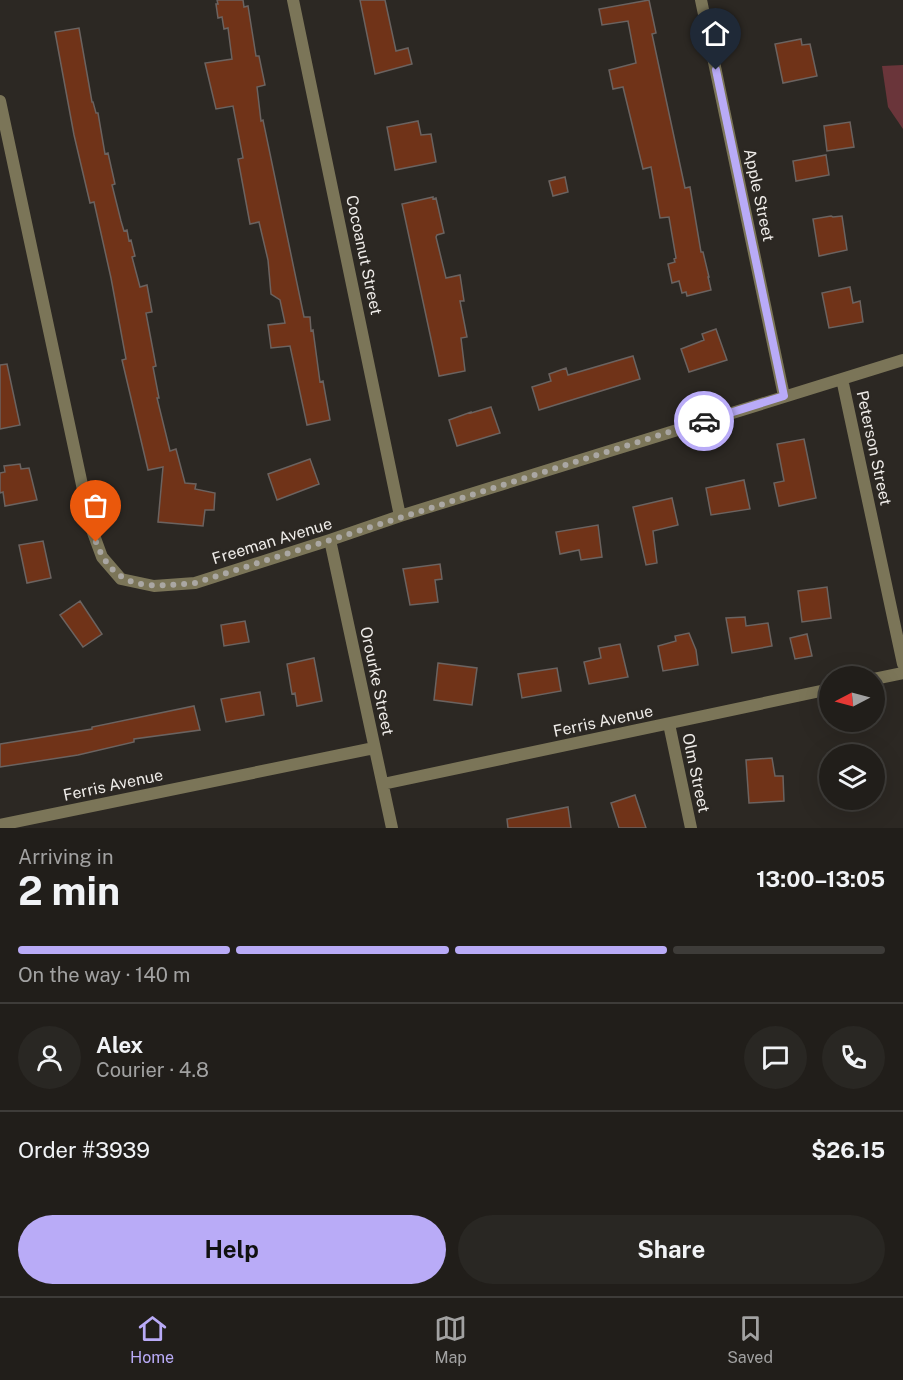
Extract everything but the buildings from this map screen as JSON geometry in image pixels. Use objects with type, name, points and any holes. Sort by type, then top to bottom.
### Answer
[{"type":"street","name":"Cocoanut Street","points":[[293,0],[400,516]]},
{"type":"street","name":"Apple Street","points":[[701,0],[784,396]]},
{"type":"street","name":"Freeman Avenue","points":[[0,101],[91,527],[102,557],[121,579],[154,586],[195,583],[400,516],[903,360]]},
{"type":"street","name":"Peterson Street","points":[[842,379],[900,637],[903,664]]},
{"type":"street","name":"Orourke Street","points":[[330,540],[392,828]]},
{"type":"street","points":[[885,677],[903,673]]},
{"type":"street","name":"Ferris Avenue","points":[[383,784],[819,691]]},
{"type":"street","name":"Olm Street","points":[[669,724],[691,828]]},
{"type":"street","name":"Ferris Avenue","points":[[0,825],[374,748]]},
{"type":"shaded area","points":[[903,65],[903,129],[888,107],[882,66]]},
{"type":"way so far","points":[[96,542],[102,557],[121,579],[154,586],[195,583],[704,421]]},
{"type":"route","points":[[704,421],[784,396],[716,70]]}]
